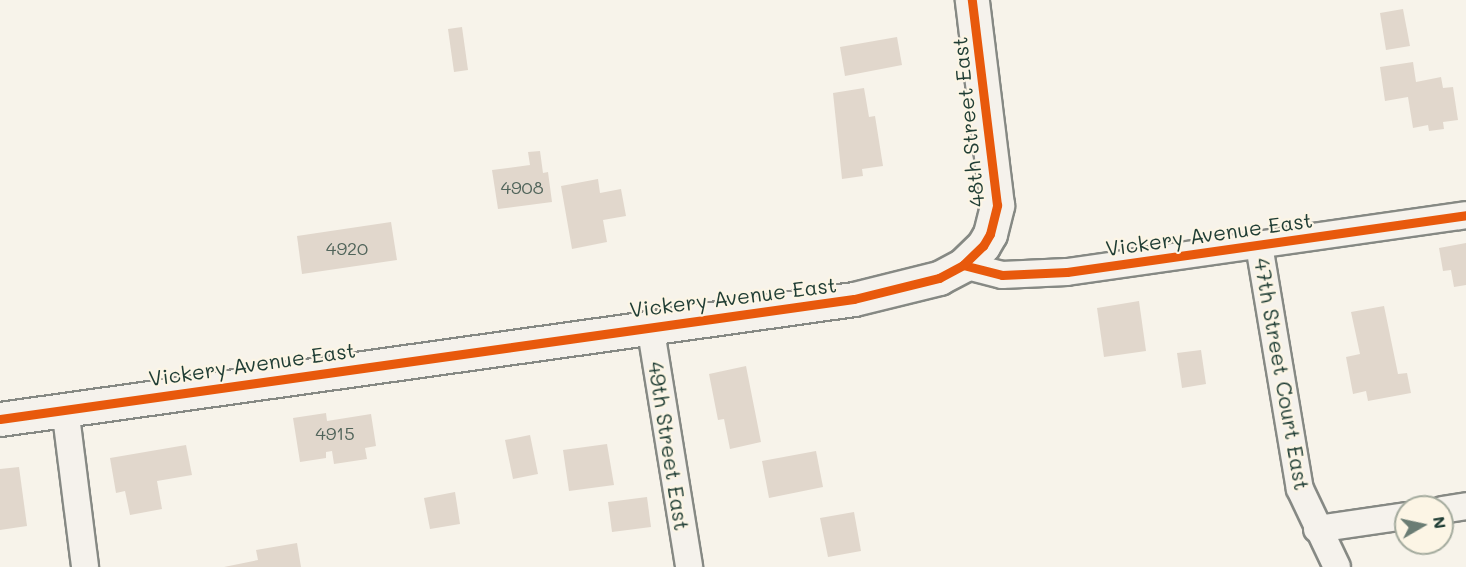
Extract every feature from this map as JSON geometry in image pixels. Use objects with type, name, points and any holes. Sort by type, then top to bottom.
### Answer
[{"type":"street","name":"48th Street East","points":[[963,265],[990,234],[997,205],[972,0]]},
{"type":"street","name":"Vickery Avenue East","points":[[0,419],[650,325],[879,295],[939,278],[963,265],[983,273],[1025,275],[1259,245],[1466,215]]},
{"type":"street","name":"47th Street Court East","points":[[1259,245],[1300,489],[1337,567]]},
{"type":"street","name":"49th Street East","points":[[650,325],[689,567]]},
{"type":"street","points":[[65,408],[86,567]]},
{"type":"street","points":[[1317,529],[1394,518]]},
{"type":"building","points":[[1403,9],[1410,46],[1386,50],[1380,13]]},
{"type":"building","points":[[462,27],[468,70],[454,72],[448,29]]},
{"type":"building","points":[[897,37],[902,65],[845,76],[840,47]]},
{"type":"building","points":[[1413,62],[1416,82],[1441,77],[1443,88],[1453,87],[1458,120],[1443,122],[1444,129],[1429,131],[1428,125],[1413,128],[1408,97],[1385,101],[1380,67]]},
{"type":"building","points":[[864,88],[869,117],[875,116],[883,166],[862,169],[863,176],[842,179],[833,93]]},
{"type":"building","points":[[540,151],[543,173],[548,172],[552,202],[498,209],[492,170],[530,165],[528,152]]},
{"type":"building","points":[[598,179],[600,193],[621,189],[626,216],[603,220],[607,242],[572,249],[561,186]]},
{"type":"building","points":[[391,222],[397,260],[302,274],[297,236]]},
{"type":"building","points":[[1466,243],[1466,285],[1454,287],[1451,270],[1443,271],[1439,248]]},
{"type":"building","points":[[1139,301],[1146,351],[1104,357],[1097,308]]},
{"type":"building","points":[[1384,306],[1398,374],[1407,373],[1411,393],[1368,401],[1366,391],[1353,394],[1346,357],[1360,354],[1351,312]]},
{"type":"building","points":[[1201,350],[1206,384],[1182,388],[1177,353]]},
{"type":"building","points":[[746,366],[761,442],[730,449],[724,419],[718,420],[709,374]]},
{"type":"building","points":[[326,413],[327,421],[371,414],[376,446],[365,448],[367,459],[334,464],[332,451],[326,452],[326,458],[300,462],[293,418]]},
{"type":"building","points":[[530,435],[538,474],[513,479],[505,440]]},
{"type":"building","points":[[607,444],[614,485],[569,491],[563,450]]},
{"type":"building","points":[[186,445],[192,475],[157,481],[162,509],[130,515],[125,491],[116,493],[110,458]]},
{"type":"building","points":[[816,451],[823,487],[769,498],[762,461]]},
{"type":"building","points":[[19,467],[27,526],[0,530],[0,469]]},
{"type":"building","points":[[455,492],[460,524],[430,529],[424,498]]},
{"type":"building","points":[[647,497],[651,527],[612,532],[608,502]]},
{"type":"building","points":[[854,512],[861,551],[828,557],[820,518]]},
{"type":"building","points":[[297,543],[301,567],[224,567],[258,560],[256,550]]},
{"type":"cycle path","points":[[0,419],[854,299],[939,278],[963,265],[983,246],[990,234],[997,205],[972,0]]},
{"type":"cycle path","points":[[963,265],[1002,275],[1067,272],[1466,215]]}]
